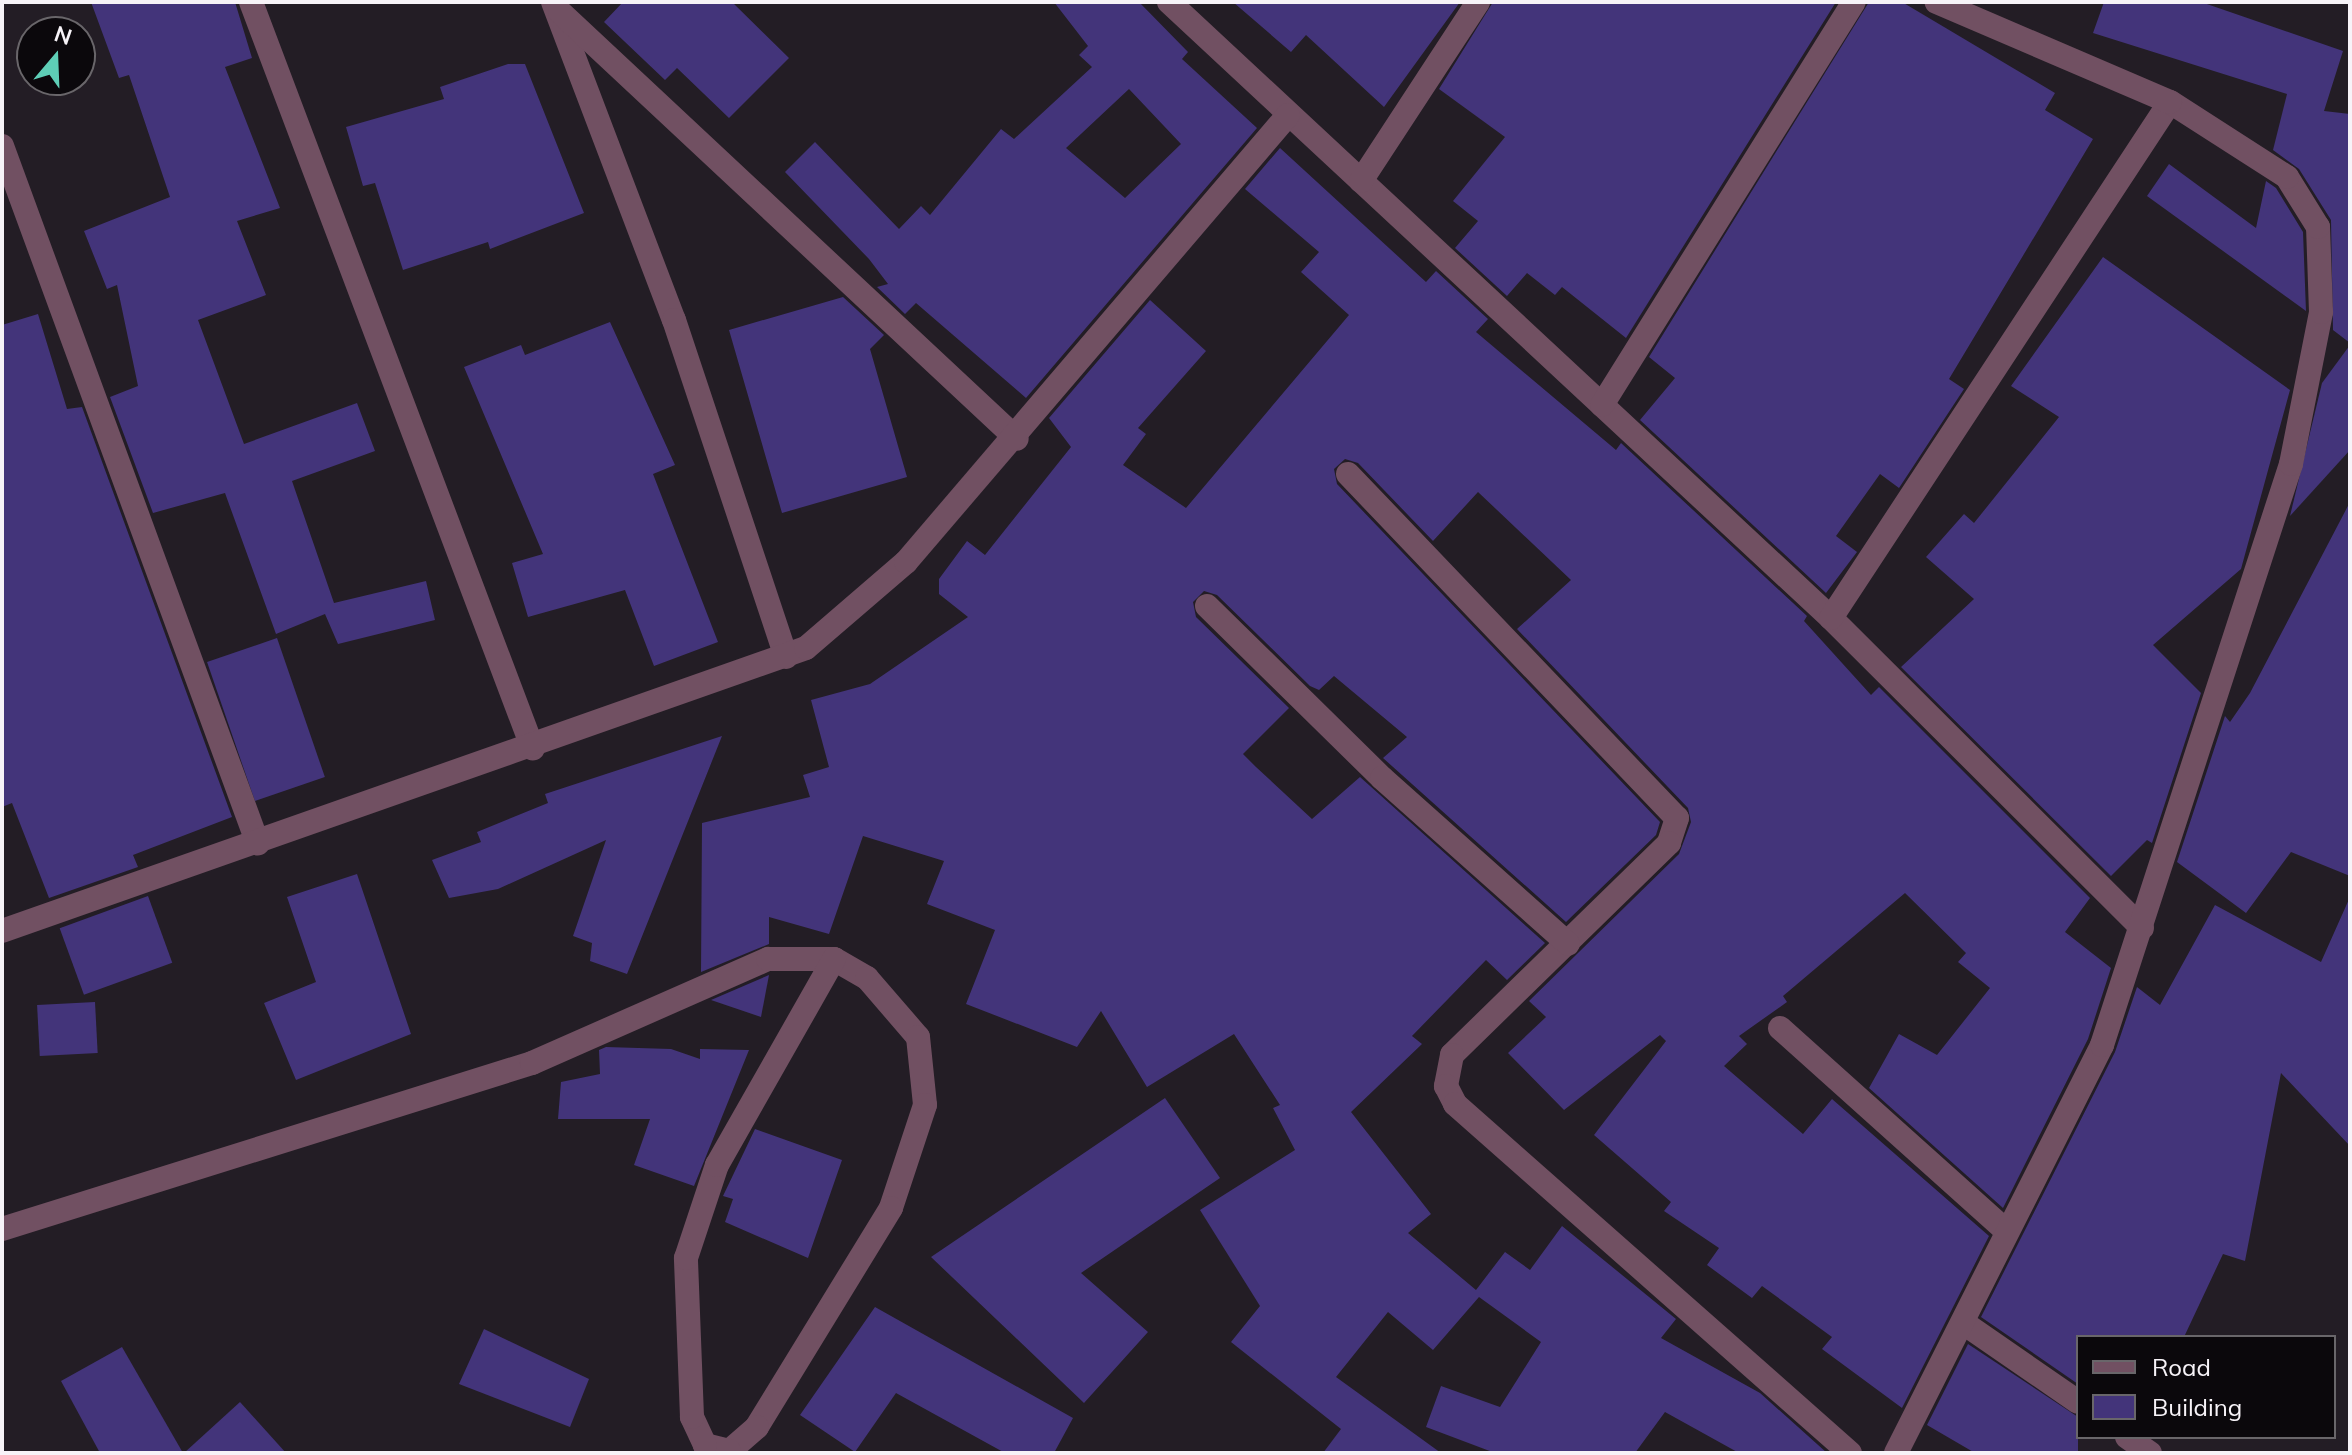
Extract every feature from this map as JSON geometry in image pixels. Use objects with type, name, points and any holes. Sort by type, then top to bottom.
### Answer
[{"type":"street","points":[[251,2],[533,749]]},
{"type":"street","points":[[1169,2],[1831,618],[2142,928]]},
{"type":"street","points":[[1361,181],[1478,2]]},
{"type":"street","points":[[1602,405],[1854,2]]},
{"type":"street","points":[[1896,1453],[1965,1324],[2007,1232],[2102,1045],[2291,464],[2321,312],[2318,227],[2287,177],[2170,102],[1937,2]]},
{"type":"street","points":[[555,6],[674,320],[786,657]]},
{"type":"street","points":[[555,6],[1017,439]]},
{"type":"street","points":[[1831,618],[2170,102]]},
{"type":"street","points":[[2,931],[533,749],[786,657],[906,562],[1017,439],[1288,115]]},
{"type":"street","points":[[2,146],[258,844]]},
{"type":"street","points":[[1348,474],[1677,818],[1669,843],[1452,1055],[1446,1086],[1455,1104],[1850,1453]]},
{"type":"street","points":[[1207,606],[1382,778],[1568,944]]},
{"type":"street","points":[[2,1229],[532,1063],[768,959],[834,959],[867,978],[918,1037],[925,1105],[914,1155],[891,1208],[757,1427],[743,1443],[717,1451],[699,1435],[688,1386],[686,1258],[697,1212],[834,959]]},
{"type":"street","points":[[1780,1028],[2007,1232]]},
{"type":"street","points":[[1965,1324],[2076,1401]]},
{"type":"street","points":[[2130,1439],[2150,1453]]},
{"type":"building","points":[[91,2],[235,2],[252,58],[225,67],[280,208],[237,221],[266,295],[198,320],[244,444],[357,403],[375,451],[292,481],[334,603],[426,581],[435,620],[338,644],[325,614],[276,634],[225,493],[153,513],[110,397],[138,386],[117,285],[107,289],[84,231],[170,197],[129,75],[119,78]]},
{"type":"building","points":[[623,2],[732,2],[789,58],[729,118],[677,68],[665,80],[604,22]]},
{"type":"building","points":[[1054,2],[1139,2],[1188,52],[1182,59],[1257,128],[1026,398],[916,303],[905,314],[877,287],[888,284],[869,259],[785,172],[815,142],[899,229],[921,206],[930,215],[1001,129],[1014,139],[1092,67],[1079,55],[1088,46]],"holes":[[[1129,89],[1181,144],[1125,198],[1066,148]]]},
{"type":"building","points":[[1233,2],[1460,2],[1384,107],[1306,35],[1291,52]]},
{"type":"building","points":[[1493,2],[1836,2],[1626,338],[1562,287],[1555,295],[1527,273],[1507,296],[1455,248],[1478,221],[1453,201],[1505,137],[1439,89]]},
{"type":"building","points":[[1869,2],[1902,2],[2055,93],[2045,110],[2093,139],[1949,379],[1964,389],[1899,488],[1880,474],[1836,536],[1857,552],[1826,593],[1640,420],[1675,378],[1649,357]]},
{"type":"building","points":[[2104,2],[2201,2],[2343,51],[2324,111],[2350,114],[2350,343],[2333,330],[2331,220],[2299,169],[2273,150],[2287,94],[2093,33]]},
{"type":"building","points":[[508,64],[525,64],[584,213],[490,249],[488,242],[403,270],[375,183],[363,186],[346,127],[444,99],[440,87]]},
{"type":"building","points":[[1280,148],[1426,282],[1436,271],[1488,319],[1476,332],[1616,450],[1621,443],[1807,616],[1804,621],[1871,695],[1879,687],[2090,898],[2065,932],[2111,968],[2088,1039],[2003,1208],[1869,1088],[1899,1034],[1937,1055],[1990,988],[1958,962],[1966,953],[1905,893],[1783,996],[1787,1002],[1739,1036],[1747,1044],[1724,1066],[1803,1134],[1832,1099],[1989,1236],[1902,1408],[1822,1349],[1832,1337],[1762,1286],[1752,1298],[1707,1265],[1719,1248],[1664,1211],[1671,1202],[1594,1135],[1666,1041],[1660,1035],[1564,1110],[1508,1053],[1546,1017],[1529,1001],[1679,854],[1691,822],[1688,808],[1517,629],[1571,580],[1478,492],[1433,541],[1358,463],[1345,459],[1334,469],[1337,484],[1660,822],[1656,835],[1566,922],[1383,758],[1407,737],[1334,676],[1319,690],[1310,686],[1217,595],[1204,591],[1193,602],[1196,617],[1289,708],[1243,754],[1256,767],[1312,819],[1360,777],[1545,943],[1507,980],[1486,960],[1412,1036],[1422,1044],[1351,1112],[1431,1214],[1408,1233],[1476,1290],[1505,1252],[1530,1270],[1562,1226],[1676,1319],[1661,1338],[1760,1393],[1827,1453],[1739,1453],[1665,1412],[1635,1453],[1495,1453],[1426,1427],[1441,1386],[1500,1407],[1541,1342],[1479,1297],[1433,1350],[1388,1312],[1336,1377],[1441,1453],[1323,1453],[1341,1429],[1231,1342],[1260,1306],[1200,1210],[1295,1150],[1273,1108],[1280,1105],[1234,1034],[1147,1087],[1101,1011],[1077,1047],[966,1004],[995,930],[927,904],[944,861],[863,836],[829,934],[769,917],[769,944],[701,972],[702,823],[810,797],[803,775],[829,767],[811,700],[870,684],[968,617],[939,594],[939,579],[967,541],[985,555],[1071,447],[1049,418],[1150,300],[1206,351],[1138,428],[1146,434],[1123,465],[1186,508],[1349,315],[1301,272],[1319,252],[1245,189]]},
{"type":"building","points":[[2169,164],[2256,228],[2266,181],[2276,188],[2303,232],[2306,311],[2147,196]]},
{"type":"building","points":[[2103,257],[2290,390],[2241,569],[2153,645],[2201,693],[2152,843],[2147,840],[2111,876],[1901,667],[1974,599],[1926,557],[1964,514],[1974,523],[2059,417],[2011,386]]},
{"type":"building","points":[[843,297],[884,335],[870,349],[907,477],[782,513],[729,330]]},
{"type":"building","points":[[38,314],[67,409],[82,407],[232,817],[133,855],[138,867],[49,898],[12,803],[2,807],[2,325]]},
{"type":"building","points":[[610,322],[675,465],[653,474],[718,642],[654,666],[625,590],[528,617],[512,563],[543,554],[464,367],[521,345],[525,355]]},
{"type":"building","points":[[2350,345],[2350,450],[2290,516],[2322,383]]},
{"type":"building","points":[[2350,502],[2350,876],[2291,852],[2246,913],[2177,862],[2225,716],[2230,722],[2250,693]]},
{"type":"building","points":[[277,638],[325,777],[255,801],[207,662]]},
{"type":"building","points":[[722,736],[627,974],[590,961],[592,943],[573,936],[606,840],[498,889],[449,898],[432,860],[481,842],[477,832],[548,803],[545,794]]},
{"type":"building","points":[[357,874],[411,1034],[296,1080],[264,1003],[316,982],[287,897]]},
{"type":"building","points":[[148,896],[172,963],[84,995],[60,928]]},
{"type":"building","points":[[2350,897],[2350,1146],[2281,1073],[2245,1261],[2223,1254],[2185,1335],[2076,1335],[2076,1383],[1981,1317],[2115,1052],[2137,987],[2160,1005],[2215,905],[2321,962]]},
{"type":"building","points":[[769,975],[761,1017],[711,1000]]},
{"type":"building","points":[[95,1002],[98,1053],[40,1056],[37,1005]]},
{"type":"building","points":[[606,1047],[671,1049],[700,1059],[700,1049],[749,1050],[694,1186],[634,1165],[650,1119],[558,1119],[561,1082],[600,1074],[599,1050]]},
{"type":"building","points":[[1165,1098],[1220,1178],[1081,1273],[1148,1332],[1084,1403],[931,1257]]},
{"type":"building","points":[[755,1129],[842,1160],[808,1258],[725,1222],[733,1199],[723,1196]]},
{"type":"building","points":[[875,1307],[1073,1418],[1054,1453],[1005,1453],[896,1393],[855,1452],[800,1415]]},
{"type":"building","points":[[484,1329],[589,1379],[570,1427],[459,1384]]},
{"type":"building","points":[[1968,1344],[2076,1416],[2078,1453],[1975,1453],[1927,1425]]},
{"type":"building","points":[[122,1347],[183,1453],[100,1453],[61,1381]]},
{"type":"building","points":[[240,1402],[286,1453],[184,1453]]}]
